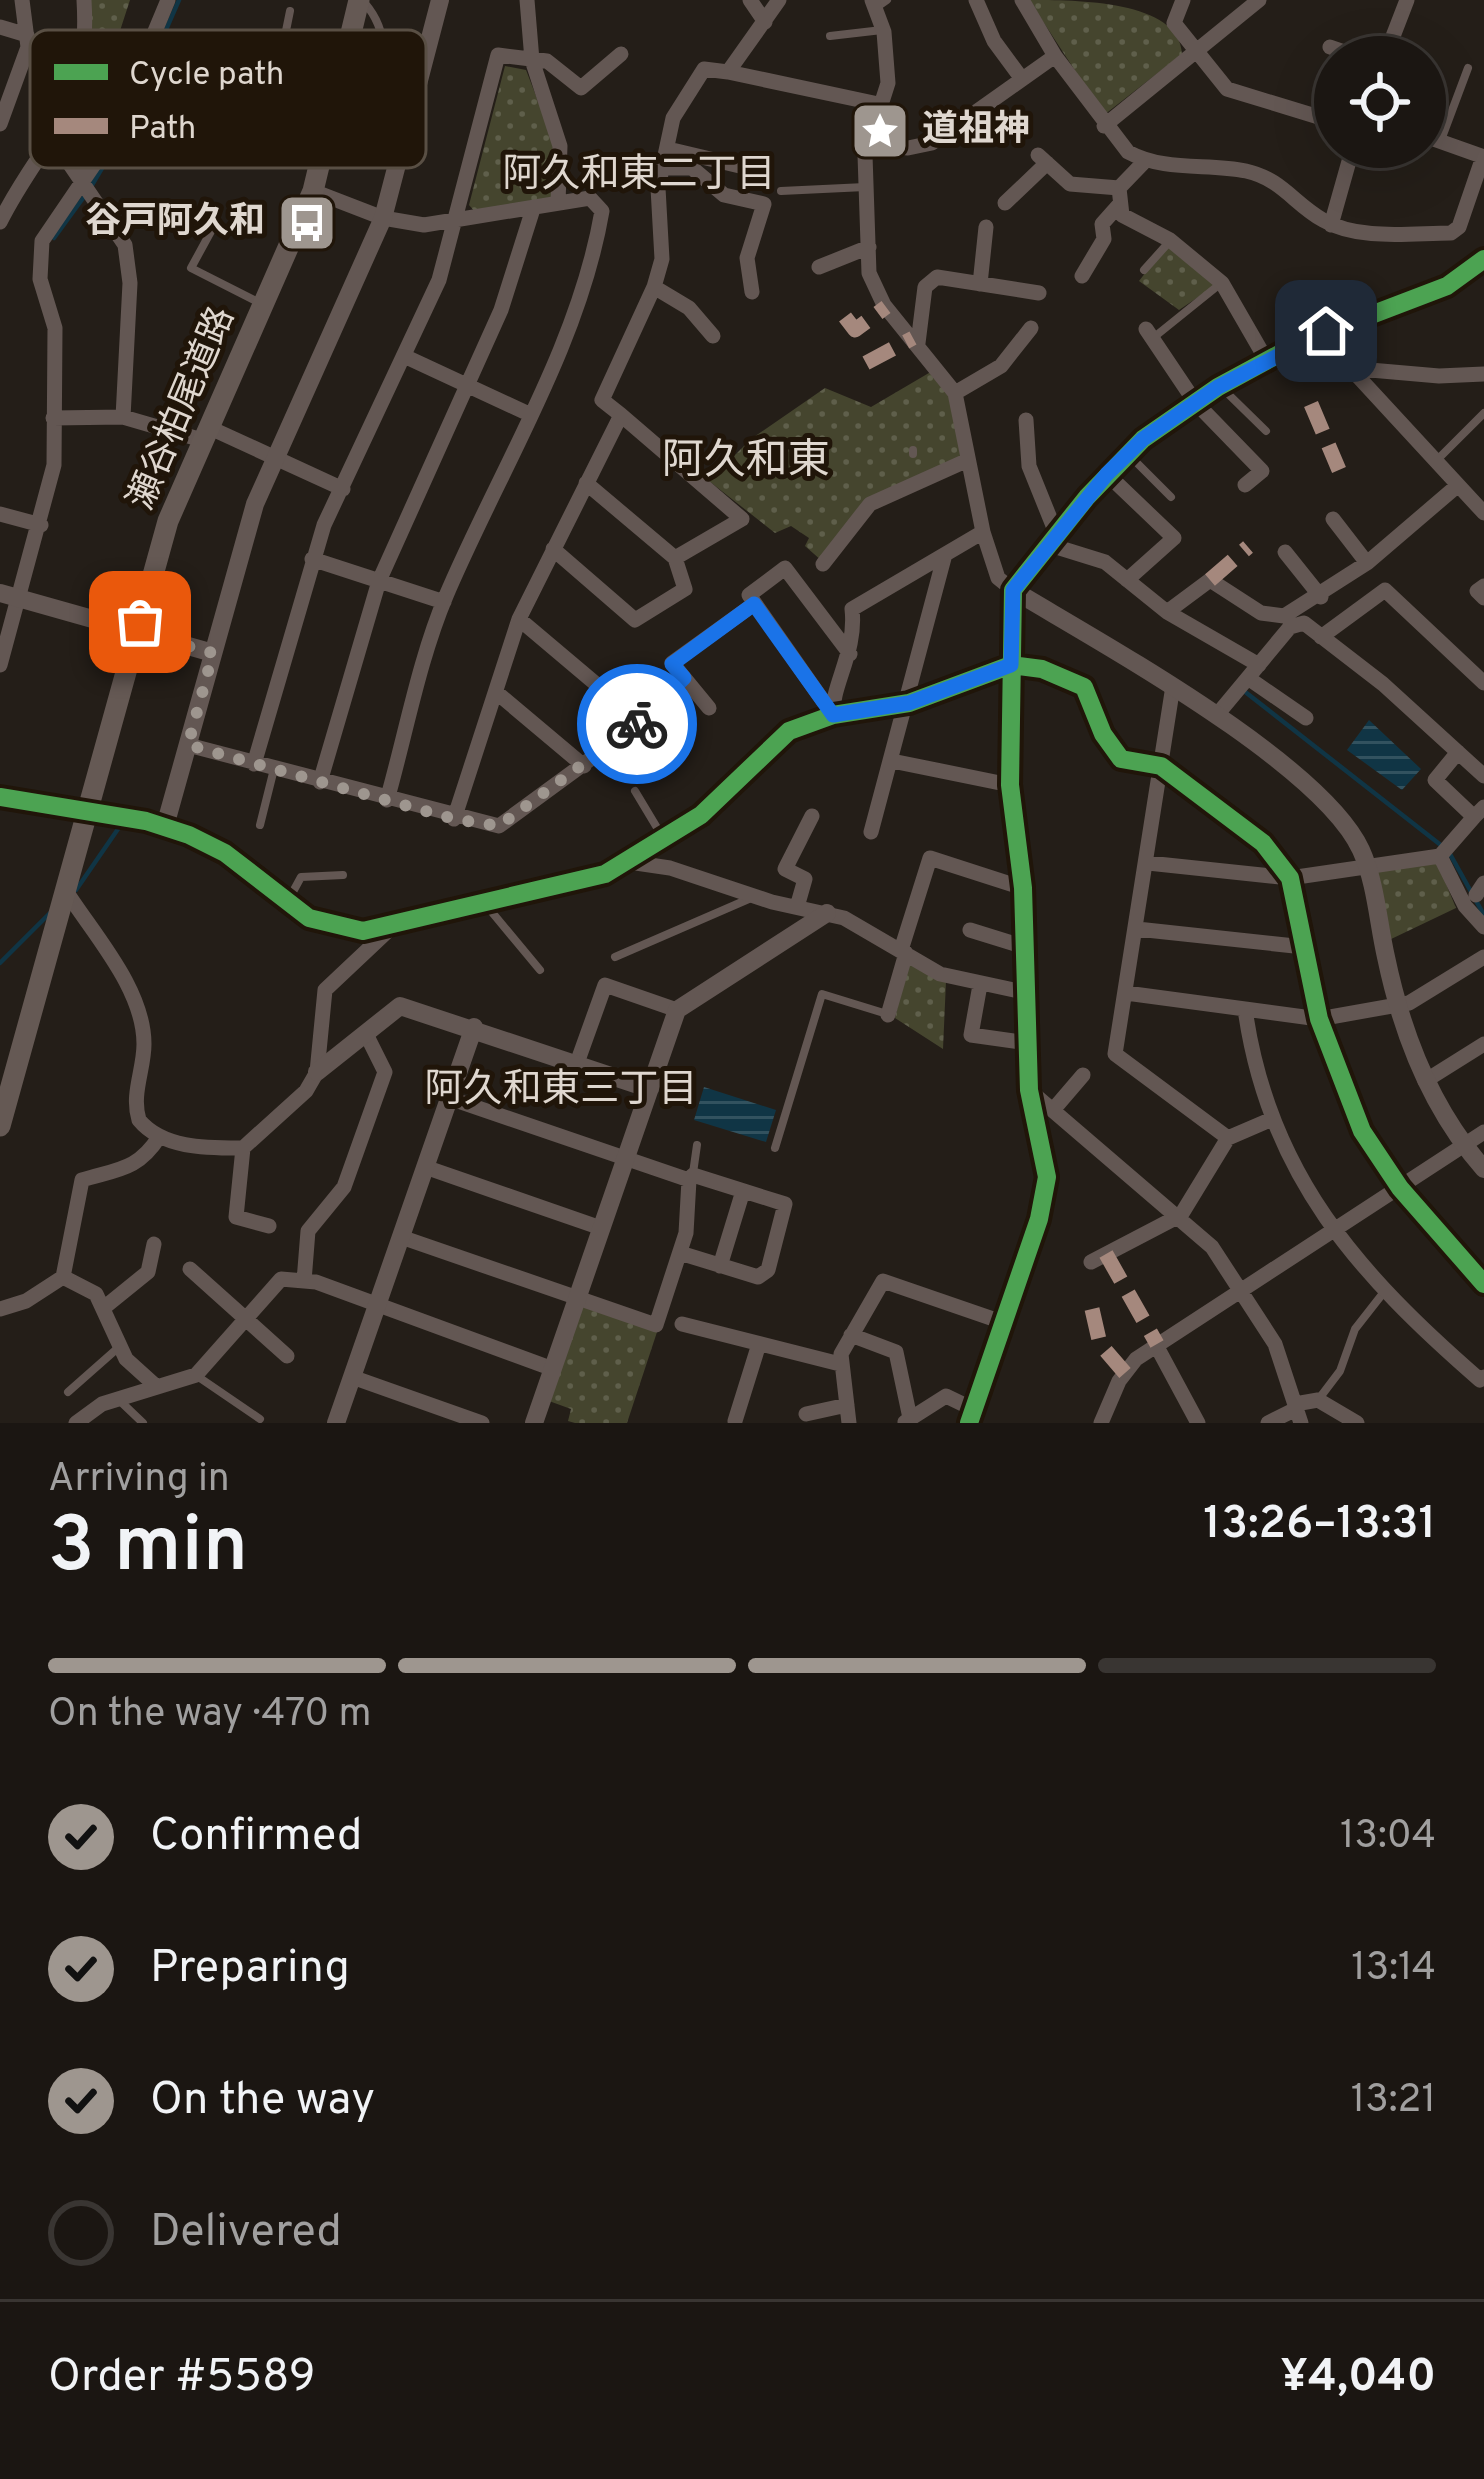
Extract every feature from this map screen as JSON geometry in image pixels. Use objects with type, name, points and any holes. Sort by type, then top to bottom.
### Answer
[{"type":"main road","name":"瀬谷柏尾道路","points":[[353,30],[360,0]]},
{"type":"main road","name":"瀬谷柏尾道路","points":[[0,1126],[168,521],[313,191],[318,168]]},
{"type":"street","points":[[0,124],[27,35],[22,0]]},
{"type":"street","points":[[83,30],[84,0]]},
{"type":"street","points":[[156,30],[168,0]]},
{"type":"street","points":[[426,54],[440,0]]},
{"type":"street","points":[[527,0],[532,60],[560,146],[558,203]]},
{"type":"street","points":[[750,0],[765,22]]},
{"type":"street","points":[[728,72],[779,0]]},
{"type":"street","points":[[976,0],[994,41],[1022,79]]},
{"type":"street","points":[[1022,0],[1114,141],[1145,161],[1245,171],[1276,181],[1331,225],[1360,232],[1451,233],[1460,227],[1484,157],[1446,144]]},
{"type":"street","points":[[1183,0],[1174,23],[1227,89],[1314,116]]},
{"type":"street","points":[[1104,126],[1259,0]]},
{"type":"street","points":[[1393,36],[1407,0]]},
{"type":"street","points":[[879,2],[889,82],[867,144],[869,247],[875,289],[955,393],[983,532],[998,578],[1173,686],[1310,787],[1360,848],[1396,1007],[1425,1081],[1463,1145],[1484,1169]]},
{"type":"street","points":[[0,27],[27,35]]},
{"type":"street","points":[[254,764],[312,559],[439,280],[498,55],[562,68],[581,88],[621,54]]},
{"type":"street","points":[[867,144],[908,148],[932,143],[1055,56]]},
{"type":"street","points":[[675,558],[742,519],[602,400],[654,287],[662,259],[656,209],[673,118],[704,69],[883,105]]},
{"type":"street","points":[[668,149],[744,167]]},
{"type":"street","points":[[1005,203],[1042,159],[1070,184],[1118,197]]},
{"type":"street","points":[[1082,276],[1104,239],[1102,224],[1145,161]]},
{"type":"street","points":[[0,222],[36,168]]},
{"type":"street","points":[[76,168],[125,245],[130,284],[123,417]]},
{"type":"street","points":[[0,665],[10,596],[41,525],[54,465],[55,328],[40,279],[42,241],[92,168]]},
{"type":"street","points":[[165,826],[255,504],[383,218],[396,168]]},
{"type":"street","points":[[662,168],[692,168],[724,195],[764,204],[747,258],[752,292]]},
{"type":"street","points":[[1331,225],[1347,168]]},
{"type":"street","points":[[313,191],[383,218],[424,225],[590,198],[602,211],[583,285],[443,602],[387,800]]},
{"type":"street","points":[[1118,197],[1122,215],[1171,240],[1222,283],[1267,361]]},
{"type":"street","points":[[320,782],[379,581],[501,310],[533,209]]},
{"type":"street","points":[[980,284],[986,227]]},
{"type":"street","points":[[819,267],[869,247]]},
{"type":"street","points":[[851,1336],[896,1352],[906,1420],[946,1396],[972,1416],[1005,1323],[1047,1177],[1029,1090],[1022,888],[1010,785],[1013,590],[1107,474],[1195,403],[1314,336],[1461,280],[1484,259]]},
{"type":"street","points":[[918,344],[925,287],[937,277],[1039,293]]},
{"type":"street","points":[[654,287],[689,308],[712,336]]},
{"type":"street","points":[[955,393],[1001,366],[1031,328]]},
{"type":"street","points":[[1150,333],[1195,403],[1262,471],[1245,485]]},
{"type":"street","points":[[404,356],[529,414]]},
{"type":"street","points":[[1267,361],[1352,370],[1484,374]]},
{"type":"street","points":[[1352,370],[1484,513]]},
{"type":"street","points":[[454,819],[519,620],[621,415]]},
{"type":"street","points":[[53,418],[123,417],[205,433],[343,489]]},
{"type":"street","points":[[1026,420],[1029,466],[1052,538],[1105,562],[1166,612],[1254,672],[1306,718]]},
{"type":"street","points":[[823,564],[870,504],[968,460]]},
{"type":"street","points":[[1107,474],[1174,538],[1127,580]]},
{"type":"street","points":[[553,549],[635,620],[685,590],[675,558],[586,483]]},
{"type":"street","points":[[1166,612],[1210,580],[1272,618],[1321,597],[1457,486]]},
{"type":"street","points":[[0,514],[41,525]]},
{"type":"street","points":[[1333,519],[1367,563]]},
{"type":"street","points":[[833,715],[850,653],[852,609],[983,532]]},
{"type":"street","points":[[1285,552],[1321,597]]},
{"type":"street","points":[[871,832],[944,558]]},
{"type":"street","points":[[312,559],[443,602]]},
{"type":"street","points":[[833,715],[749,595],[785,568],[850,653]]},
{"type":"street","points":[[1484,586],[1477,591],[1484,598]]},
{"type":"street","points":[[1321,638],[1384,590],[1484,683]]},
{"type":"street","points":[[10,596],[213,653]]},
{"type":"street","points":[[709,708],[669,659],[754,604]]},
{"type":"street","points":[[519,620],[640,722]]},
{"type":"street","points":[[1216,716],[1290,627],[1304,623],[1383,684],[1484,775]]},
{"type":"street","points":[[0,797],[165,826],[225,854],[286,905],[345,929],[394,925],[605,874],[701,815],[790,731],[833,715],[909,703],[1011,665],[1042,669],[1084,687],[1121,760],[1161,766],[1263,844],[1290,878],[1319,1019],[1362,1130],[1400,1188],[1484,1283]]},
{"type":"street","points":[[188,745],[454,819],[499,826],[640,722],[684,678]]},
{"type":"street","points":[[1173,686],[1115,1054],[1228,1138]]},
{"type":"street","points":[[496,692],[584,766]]},
{"type":"street","points":[[1148,863],[1290,878],[1440,856],[1479,812],[1435,780],[1458,752]]},
{"type":"street","points":[[892,761],[1010,785]]},
{"type":"street","points":[[797,907],[806,879],[785,869],[812,816]]},
{"type":"street","points":[[1440,856],[1465,906],[1484,927]]},
{"type":"street","points":[[888,1015],[930,858],[1022,888]]},
{"type":"street","points":[[628,862],[722,882],[754,897],[827,914],[940,974],[1028,993]]},
{"type":"street","points":[[66,891],[138,1008],[145,1047],[136,1109],[147,1130],[206,1148],[243,1148]]},
{"type":"street","points":[[534,1423],[677,1010],[827,914]]},
{"type":"street","points":[[317,1072],[326,990],[394,925]]},
{"type":"street","points":[[1137,929],[1304,947]]},
{"type":"street","points":[[970,930],[1025,947]]},
{"type":"street","points":[[1126,993],[1319,1019],[1396,1007],[1484,957]]},
{"type":"street","points":[[980,985],[971,1035],[1028,1043]]},
{"type":"street","points":[[577,1063],[604,986],[677,1010]]},
{"type":"street","points":[[269,1226],[236,1217],[243,1148],[306,1091],[317,1072],[400,1006],[650,1089]]},
{"type":"street","points":[[1245,1009],[1270,1120],[1334,1232],[1384,1292],[1480,1380],[1484,1377]]},
{"type":"street","points":[[336,1423],[474,1027]]},
{"type":"street","points":[[304,1281],[308,1231],[344,1187],[385,1072],[366,1034]]},
{"type":"street","points":[[1425,1081],[1484,1045]]},
{"type":"street","points":[[1053,1110],[1083,1075]]},
{"type":"street","points":[[1029,1090],[1181,1215],[1242,1289],[1274,1345],[1297,1412]]},
{"type":"street","points":[[449,1098],[625,1160],[785,1204],[769,1270],[758,1277],[680,1253]]},
{"type":"street","points":[[1091,1262],[1181,1215],[1228,1138],[1270,1120]]},
{"type":"street","points":[[1101,1423],[1119,1381],[1156,1345],[1484,1132]]},
{"type":"street","points":[[0,1309],[26,1301],[63,1277],[82,1180],[132,1168],[145,1160],[159,1137]]},
{"type":"street","points":[[425,1167],[602,1228]]},
{"type":"street","points":[[401,1237],[656,1324],[680,1253],[691,1177]]},
{"type":"street","points":[[720,1266],[743,1191]]},
{"type":"street","points":[[106,1306],[148,1272],[154,1244]]},
{"type":"street","points":[[190,1269],[287,1356]]},
{"type":"street","points":[[63,1277],[96,1294],[106,1306],[118,1347],[157,1387]]},
{"type":"street","points":[[76,1423],[102,1404],[196,1375],[280,1279],[304,1281],[553,1369]]},
{"type":"street","points":[[806,1414],[848,1414],[840,1364],[883,1281],[1005,1323]]},
{"type":"street","points":[[682,1324],[840,1364]]},
{"type":"street","points":[[735,1421],[759,1343]]},
{"type":"street","points":[[1156,1345],[1198,1423]]},
{"type":"street","points":[[352,1377],[482,1423]]},
{"type":"street","points":[[1268,1423],[1318,1400],[1358,1423]]},
{"type":"lane","points":[[360,0],[380,30]]},
{"type":"lane","points":[[286,30],[290,10]]},
{"type":"lane","points":[[830,36],[884,30]]},
{"type":"lane","points":[[1446,111],[1468,68]]},
{"type":"lane","points":[[781,191],[866,187]]},
{"type":"lane","points":[[215,224],[191,268],[263,305]]},
{"type":"lane","points":[[1144,270],[1171,240]]},
{"type":"lane","points":[[1150,333],[1222,283]]},
{"type":"lane","points":[[1220,386],[1266,430]]},
{"type":"lane","points":[[1435,462],[1484,413]]},
{"type":"lane","points":[[1128,454],[1171,497]]},
{"type":"lane","points":[[260,824],[274,769]]},
{"type":"lane","points":[[635,791],[663,837]]},
{"type":"lane","points":[[286,905],[301,877],[343,875]]},
{"type":"lane","points":[[615,957],[754,897]]},
{"type":"lane","points":[[485,904],[540,970]]},
{"type":"lane","points":[[775,1148],[822,994],[888,1015]]},
{"type":"lane","points":[[691,1177],[697,1145]]},
{"type":"lane","points":[[1318,1400],[1340,1371],[1355,1329],[1384,1292]]},
{"type":"lane","points":[[68,1392],[118,1347]]},
{"type":"lane","points":[[196,1375],[260,1418]]},
{"type":"lane","points":[[120,1401],[142,1423]]},
{"type":"green space","points":[[91,0],[130,0],[120,30],[91,30]]},
{"type":"green space","points":[[1029,0],[1097,3],[1145,13],[1177,36],[1182,54],[1104,115]]},
{"type":"green space","points":[[505,66],[526,70],[557,150],[555,199],[476,213],[469,205]]},
{"type":"green space","points":[[1168,244],[1216,285],[1179,310],[1139,281]]},
{"type":"green space","points":[[934,370],[947,388],[966,455],[870,500],[822,561],[805,546],[809,538],[791,526],[775,533],[709,481],[751,439],[825,388],[871,407]]},
{"type":"green space","points":[[1437,862],[1456,908],[1387,941],[1372,871]]},
{"type":"green space","points":[[908,962],[946,981],[943,1049],[895,1018]]},
{"type":"green space","points":[[581,1304],[658,1329],[627,1423],[575,1423],[568,1421],[571,1409],[549,1401]]},
{"type":"water","points":[[1369,720],[1421,769],[1402,790],[1347,750]]},
{"type":"water","points":[[704,1087],[776,1110],[766,1142],[694,1120]]},
{"type":"waterway","points":[[166,30],[179,0]]},
{"type":"waterway","points":[[92,185],[102,168]]},
{"type":"waterway","points":[[54,238],[86,194]]},
{"type":"waterway","points":[[1244,691],[1442,846]]},
{"type":"waterway","points":[[76,890],[118,829]]},
{"type":"waterway","points":[[1450,854],[1484,915]]},
{"type":"waterway","points":[[0,963],[50,913]]},
{"type":"marked path","points":[[845,317],[855,330],[886,307]]},
{"type":"marked path","points":[[866,363],[913,338]]},
{"type":"marked path","points":[[1311,404],[1339,470]]},
{"type":"marked path","points":[[1210,580],[1248,547]]},
{"type":"marked path","points":[[1106,1254],[1157,1344]]},
{"type":"marked path","points":[[1092,1309],[1100,1344],[1125,1373]]},
{"type":"cycle path","points":[[969,1423],[1039,1219],[1047,1177],[1029,1090],[1023,888],[1010,785],[1013,590],[1087,497],[1143,439],[1218,387],[1303,341],[1447,286],[1484,259]]},
{"type":"cycle path","points":[[0,797],[146,821],[189,835],[225,853],[309,918],[363,931],[605,874],[701,815],[789,731],[833,715],[909,703],[1011,665],[1042,669],[1084,687],[1103,734],[1121,759],[1161,766],[1263,843],[1290,878],[1319,1019],[1362,1131],[1400,1188],[1484,1284]]},
{"type":"way so far","points":[[140,622],[137,632],[213,653],[188,745],[454,819],[499,826],[637,724]]},
{"type":"place","name":"道祖神","points":[[880,131]]},
{"type":"place","name":"谷戸阿久和","points":[[307,223]]},
{"type":"district","name":"阿久和東二丁目","points":[[639,176]]},
{"type":"district","name":"阿久和東","points":[[746,462]]},
{"type":"district","name":"阿久和東三丁目","points":[[561,1091]]},
{"type":"route","points":[[637,724],[684,678],[672,664],[754,604],[833,715],[909,703],[1011,665],[1013,590],[1107,474],[1143,439],[1218,387],[1326,331]]}]
